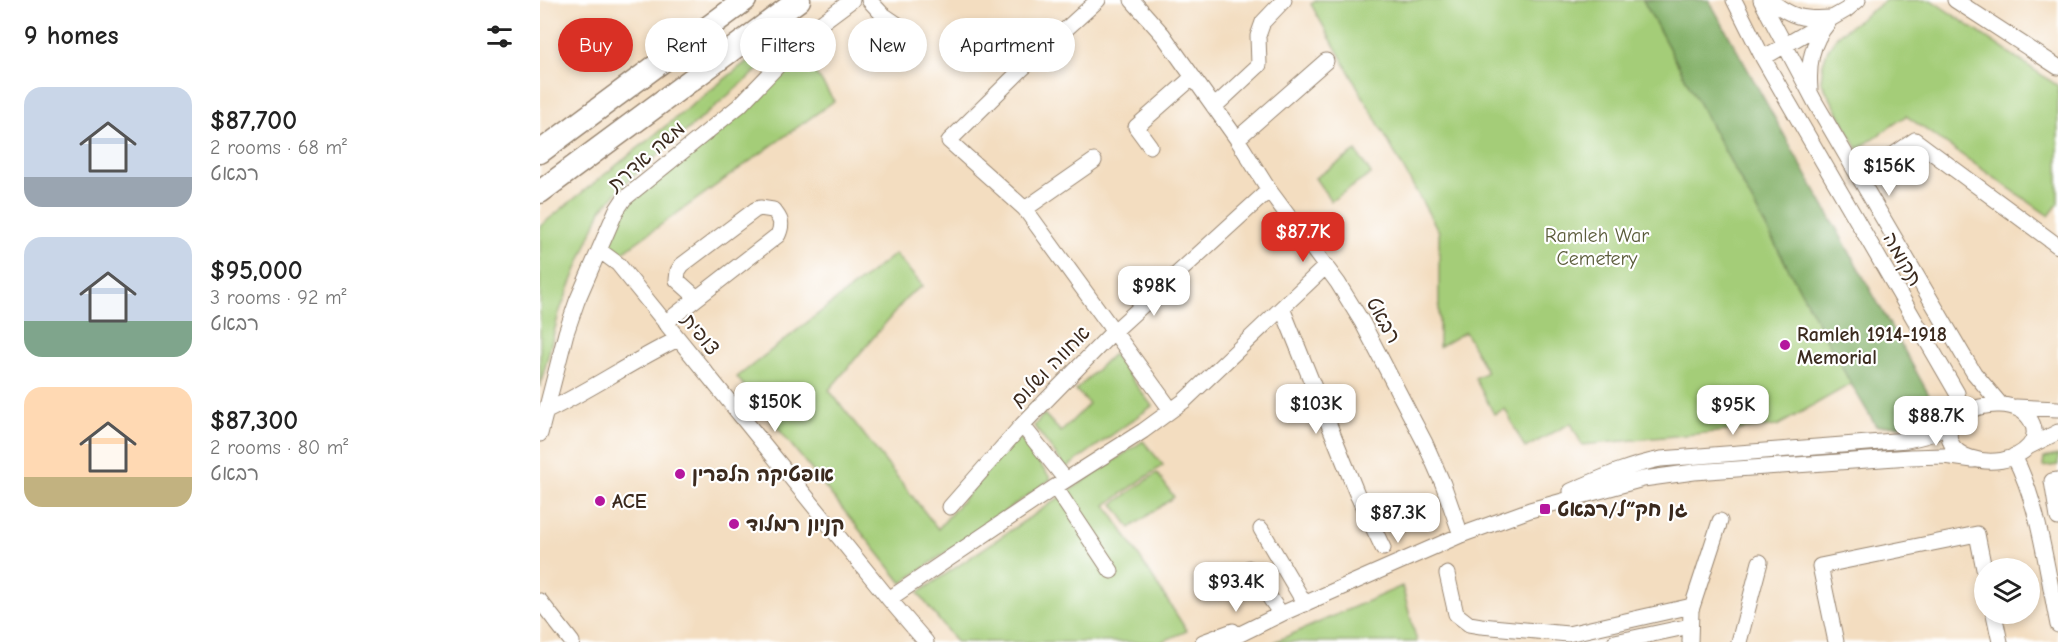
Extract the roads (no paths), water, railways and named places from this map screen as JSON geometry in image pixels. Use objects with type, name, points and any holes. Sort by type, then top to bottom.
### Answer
[{"type":"highway","points":[[540,152],[745,0]]},
{"type":"highway","points":[[540,192],[799,0]]},
{"type":"street","name":"משה אדרת","points":[[540,434],[566,333],[577,301],[616,211],[624,199],[739,106],[813,29],[852,0]]},
{"type":"street","points":[[870,0],[888,18]]},
{"type":"street","points":[[1098,0],[1022,69],[949,141],[1026,209],[1171,410]]},
{"type":"street","name":"רבאט","points":[[1132,0],[1164,35],[1237,139],[1269,190],[1326,266],[1362,322],[1425,443],[1443,484],[1461,535]]},
{"type":"street","points":[[1214,107],[1259,65],[1258,36],[1263,22],[1284,0]]},
{"type":"street","name":"תקומה","points":[[1734,0],[1763,58],[1957,393],[1958,417]]},
{"type":"street","name":"תקומה","points":[[1761,0],[1810,93],[1963,355],[1974,373],[2006,406]]},
{"type":"street","points":[[1770,0],[1784,11],[1797,17],[1810,20],[1833,17]]},
{"type":"street","points":[[1763,58],[1858,0]]},
{"type":"street","points":[[1955,0],[2058,67]]},
{"type":"street","points":[[1810,93],[1810,59],[1818,36],[1833,17]]},
{"type":"street","points":[[1237,139],[1326,61]]},
{"type":"street","points":[[1150,146],[1136,127],[1193,77]]},
{"type":"street","points":[[1882,162],[1915,140],[2058,246]]},
{"type":"street","points":[[1026,209],[1094,161]]},
{"type":"street","name":"אחווה ושלום","points":[[950,507],[1022,425],[1114,331],[1269,190]]},
{"type":"street","points":[[665,323],[778,235],[782,226],[773,210],[760,208],[755,210],[682,265],[678,271],[677,280],[697,298]]},
{"type":"street","name":"צופית","points":[[599,250],[618,264],[926,642]]},
{"type":"street","points":[[889,599],[1143,431],[1184,401],[1326,266]]},
{"type":"street","points":[[1281,308],[1357,494],[1383,548]]},
{"type":"street","points":[[545,412],[573,399],[607,377],[678,339]]},
{"type":"street","points":[[2006,406],[2025,413],[2034,427],[2034,439],[2020,452]]},
{"type":"street","points":[[1530,510],[1613,472],[1639,463],[1692,456],[1907,440],[1924,437],[1979,407],[2058,409]]},
{"type":"street","points":[[1958,417],[1950,429],[1950,438],[1959,452],[1973,460]]},
{"type":"street","points":[[1022,425],[1061,484],[1111,571]]},
{"type":"street","points":[[1203,642],[1281,614],[1461,535],[1530,510],[1643,479],[1694,472],[1923,456],[1944,456],[1989,462],[2020,452],[2058,432]]},
{"type":"street","points":[[2020,452],[2058,625]]},
{"type":"street","points":[[2058,480],[2052,481],[2058,518]]},
{"type":"street","points":[[1690,642],[1692,606],[1720,520]]},
{"type":"street","points":[[1261,529],[1305,604]]},
{"type":"street","points":[[1836,642],[1820,566],[1977,534],[1982,558]]},
{"type":"street","points":[[2042,551],[2058,547]]},
{"type":"street","points":[[1739,642],[1760,562]]},
{"type":"street","points":[[1249,568],[1281,614]]},
{"type":"street","points":[[1447,574],[1456,614],[1469,624],[1481,626],[1568,634],[1692,606]]},
{"type":"street","points":[[540,602],[572,642]]},
{"type":"street","points":[[1224,642],[1281,614]]},
{"type":"street","points":[[1996,624],[2000,642]]},
{"type":"street","points":[[1615,642],[1690,626]]},
{"type":"place","name":"Ramleh 1914-1918 Memorial","points":[[1785,345]]},
{"type":"place","name":"אופטיקה הלפרין","points":[[680,474]]},
{"type":"place","name":"ACE","points":[[600,501]]},
{"type":"place","name":"גן חק״ל/רבאט","points":[[1545,509]]},
{"type":"place","name":"קניון רמלוד","points":[[734,524]]},
{"type":"park label","name":"Ramleh War Cemetery","points":[[1597,246]]}]
